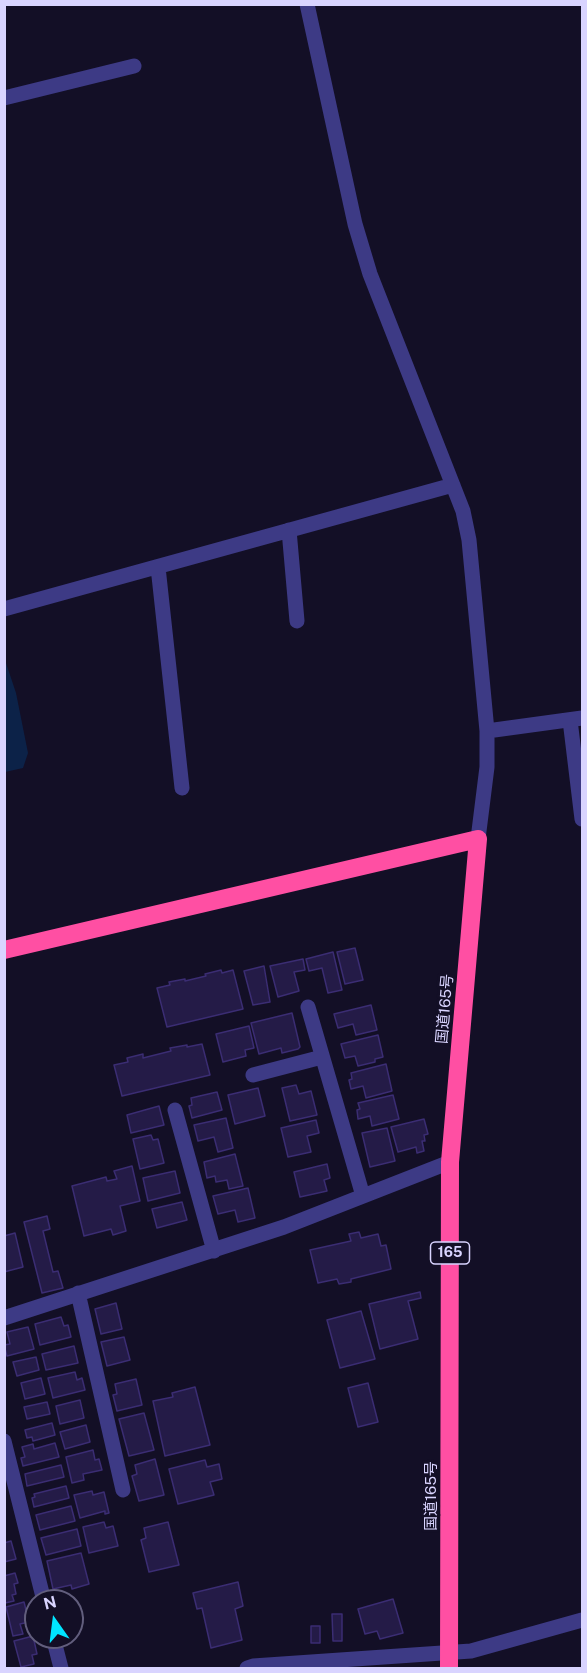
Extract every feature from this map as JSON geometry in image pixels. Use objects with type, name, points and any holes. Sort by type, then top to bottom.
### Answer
[{"type":"highway","points":[[4,950],[478,839]]},
{"type":"highway","name":"国道165号","points":[[449,1661],[450,1162],[478,839]]},
{"type":"street","points":[[307,4],[361,244],[387,321],[463,511],[469,540],[488,731],[487,767],[478,839]]},
{"type":"street","points":[[4,98],[134,66]]},
{"type":"street","points":[[4,609],[453,485]]},
{"type":"street","points":[[289,530],[297,621]]},
{"type":"street","points":[[158,567],[182,788]]},
{"type":"street","points":[[488,731],[576,719],[582,819]]},
{"type":"street","points":[[308,1007],[363,1196]]},
{"type":"street","points":[[253,1075],[322,1057]]},
{"type":"street","points":[[175,1110],[214,1251]]},
{"type":"street","points":[[4,1318],[284,1227],[450,1162]]},
{"type":"street","points":[[78,1293],[123,1490]]},
{"type":"street","points":[[4,1441],[41,1589]]},
{"type":"street","points":[[247,1668],[449,1661],[471,1651],[582,1620]]},
{"type":"street","points":[[56,1649],[61,1668]]},
{"type":"water","points":[[4,657],[16,693],[28,753],[23,768],[5,772]]},
{"type":"building","points":[[355,948],[363,980],[345,984],[337,952]]},
{"type":"building","points":[[333,952],[342,990],[328,993],[322,968],[309,971],[306,959]]},
{"type":"building","points":[[303,959],[305,970],[294,972],[299,991],[278,997],[270,966]]},
{"type":"building","points":[[264,966],[270,1002],[253,1005],[244,971]]},
{"type":"building","points":[[221,970],[222,973],[233,970],[243,1009],[167,1027],[157,988],[170,985],[169,982],[185,979],[185,981]]},
{"type":"building","points":[[371,1005],[377,1030],[356,1035],[353,1024],[338,1028],[334,1014]]},
{"type":"building","points":[[292,1013],[300,1047],[282,1053],[281,1048],[259,1054],[251,1023]]},
{"type":"building","points":[[249,1026],[254,1048],[245,1050],[246,1056],[223,1062],[216,1034]]},
{"type":"building","points":[[378,1035],[383,1057],[375,1059],[375,1062],[358,1066],[355,1056],[345,1058],[341,1044]]},
{"type":"building","points":[[202,1044],[210,1075],[122,1096],[114,1065],[128,1062],[127,1058],[143,1054],[143,1058],[171,1051],[170,1048]]},
{"type":"building","points":[[386,1064],[392,1091],[366,1098],[363,1086],[351,1089],[349,1080],[352,1079],[351,1073]]},
{"type":"building","points":[[296,1085],[299,1094],[311,1091],[317,1115],[290,1121],[282,1088]]},
{"type":"building","points":[[258,1088],[265,1116],[235,1124],[228,1095]]},
{"type":"building","points":[[217,1092],[222,1110],[192,1118],[189,1106],[192,1105],[191,1098]]},
{"type":"building","points":[[393,1095],[399,1119],[372,1126],[370,1116],[358,1119],[357,1110],[360,1109],[358,1103]]},
{"type":"building","points":[[159,1106],[164,1125],[131,1133],[127,1115]]},
{"type":"building","points":[[226,1118],[233,1148],[218,1152],[214,1137],[198,1141],[194,1125]]},
{"type":"building","points":[[424,1119],[428,1134],[424,1135],[425,1141],[422,1141],[424,1151],[417,1153],[416,1147],[398,1152],[391,1127]]},
{"type":"building","points":[[316,1120],[319,1133],[307,1136],[311,1152],[288,1157],[281,1128]]},
{"type":"building","points":[[387,1128],[395,1161],[370,1167],[362,1133]]},
{"type":"building","points":[[151,1135],[153,1140],[158,1139],[164,1163],[140,1169],[133,1139]]},
{"type":"building","points":[[235,1154],[243,1186],[229,1189],[227,1180],[216,1182],[215,1176],[207,1178],[204,1162]]},
{"type":"building","points":[[327,1164],[330,1178],[324,1180],[327,1191],[300,1197],[294,1172]]},
{"type":"building","points":[[132,1166],[140,1201],[120,1206],[126,1231],[113,1235],[111,1229],[84,1236],[72,1186],[106,1177],[107,1181],[117,1179],[114,1171]]},
{"type":"building","points":[[175,1171],[180,1193],[148,1201],[143,1178]]},
{"type":"building","points":[[248,1188],[255,1218],[238,1222],[235,1210],[218,1214],[213,1196]]},
{"type":"building","points":[[182,1202],[187,1220],[157,1228],[152,1209]]},
{"type":"building","points":[[47,1216],[50,1229],[43,1231],[53,1272],[58,1271],[63,1288],[42,1293],[24,1222]]},
{"type":"building","points":[[359,1232],[361,1238],[378,1234],[381,1246],[386,1245],[391,1269],[351,1279],[351,1282],[339,1284],[337,1279],[318,1283],[310,1250],[351,1241],[349,1234]]},
{"type":"building","points":[[15,1233],[23,1267],[4,1272],[4,1236]]},
{"type":"building","points":[[420,1292],[421,1298],[408,1301],[418,1339],[380,1349],[369,1304]]},
{"type":"building","points":[[116,1303],[122,1329],[101,1334],[95,1309]]},
{"type":"building","points":[[361,1311],[375,1359],[340,1368],[327,1320]]},
{"type":"building","points":[[61,1317],[64,1326],[68,1325],[71,1337],[40,1345],[35,1324]]},
{"type":"building","points":[[28,1327],[34,1349],[7,1356],[4,1345],[10,1344],[7,1332]]},
{"type":"building","points":[[124,1337],[130,1360],[107,1366],[101,1342]]},
{"type":"building","points":[[74,1346],[78,1363],[46,1370],[42,1354]]},
{"type":"building","points":[[36,1357],[39,1370],[17,1376],[13,1362]]},
{"type":"building","points":[[75,1372],[77,1380],[82,1378],[85,1390],[53,1398],[48,1378]]},
{"type":"building","points":[[41,1378],[45,1394],[25,1399],[21,1383]]},
{"type":"building","points":[[136,1379],[142,1405],[117,1411],[113,1395],[117,1394],[115,1384]]},
{"type":"building","points":[[368,1383],[378,1422],[358,1427],[348,1388]]},
{"type":"building","points":[[195,1387],[210,1445],[165,1456],[153,1401],[173,1397],[172,1393]]},
{"type":"building","points":[[80,1400],[84,1418],[60,1424],[56,1406]]},
{"type":"building","points":[[47,1402],[50,1414],[27,1419],[24,1407]]},
{"type":"building","points":[[144,1413],[154,1450],[129,1456],[119,1419]]},
{"type":"building","points":[[52,1423],[55,1435],[33,1441],[32,1437],[27,1438],[25,1430]]},
{"type":"building","points":[[86,1425],[90,1442],[65,1449],[60,1432]]},
{"type":"building","points":[[55,1443],[59,1457],[23,1466],[21,1458],[25,1457],[22,1447],[33,1444],[34,1449]]},
{"type":"building","points":[[93,1450],[95,1460],[99,1459],[102,1470],[83,1474],[84,1480],[72,1483],[66,1457]]},
{"type":"building","points":[[155,1459],[164,1495],[139,1501],[132,1476],[137,1474],[135,1465]]},
{"type":"building","points":[[205,1460],[207,1467],[219,1464],[222,1479],[210,1482],[214,1495],[178,1504],[169,1469]]},
{"type":"building","points":[[61,1465],[64,1477],[27,1486],[25,1474]]},
{"type":"building","points":[[66,1486],[69,1498],[34,1507],[32,1498],[35,1497],[34,1494]]},
{"type":"building","points":[[92,1491],[93,1495],[104,1492],[109,1513],[105,1514],[105,1511],[80,1518],[74,1495]]},
{"type":"building","points":[[71,1506],[75,1521],[40,1530],[36,1515]]},
{"type":"building","points":[[104,1522],[106,1528],[113,1526],[118,1546],[89,1553],[83,1527]]},
{"type":"building","points":[[168,1522],[179,1565],[149,1572],[141,1540],[146,1538],[144,1528]]},
{"type":"building","points":[[77,1529],[81,1546],[46,1555],[41,1538]]},
{"type":"building","points":[[11,1541],[16,1559],[4,1562],[4,1543]]},
{"type":"building","points":[[81,1553],[89,1584],[72,1589],[71,1585],[53,1589],[47,1561]]},
{"type":"building","points":[[15,1573],[18,1583],[14,1584],[16,1594],[12,1595],[14,1601],[5,1603],[4,1576]]},
{"type":"building","points":[[238,1582],[243,1606],[235,1609],[242,1640],[211,1648],[202,1608],[197,1609],[193,1593]]},
{"type":"building","points":[[393,1599],[403,1633],[380,1639],[377,1631],[365,1634],[358,1609]]},
{"type":"building","points":[[24,1602],[24,1623],[20,1624],[23,1634],[13,1636],[6,1607]]},
{"type":"building","points":[[332,1614],[342,1614],[342,1641],[333,1641]]},
{"type":"building","points":[[311,1626],[320,1626],[320,1643],[311,1643]]},
{"type":"building","points":[[24,1638],[24,1649],[36,1649],[37,1654],[32,1655],[34,1664],[21,1667],[14,1641]]}]
